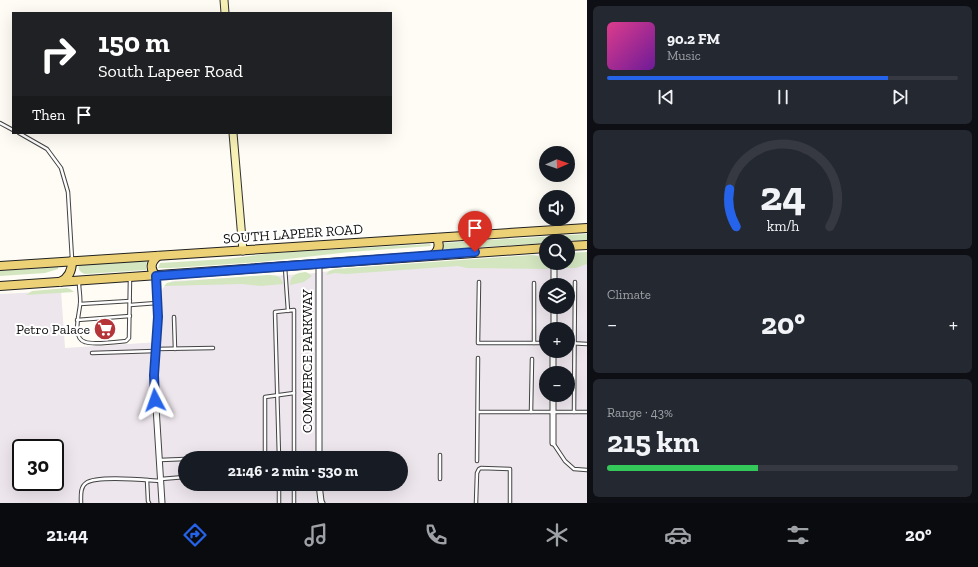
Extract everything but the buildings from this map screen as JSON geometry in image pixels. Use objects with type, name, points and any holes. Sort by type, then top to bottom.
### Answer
[{"type":"main road","name":"SOUTH LAPEER ROAD","points":[[0,266],[587,228]]},
{"type":"main road","points":[[433,255],[439,247],[437,238]]},
{"type":"main road","points":[[575,246],[587,245]]},
{"type":"main road","points":[[0,286],[539,248]]},
{"type":"main road","points":[[156,276],[151,266],[152,262],[158,256]]},
{"type":"main road","points":[[59,282],[64,280],[70,273],[72,261]]},
{"type":"street","points":[[224,0],[225,12]]},
{"type":"street","points":[[233,134],[243,251]]},
{"type":"street","name":"COMMERCE PARKWAY","points":[[319,264],[319,451]]},
{"type":"street","points":[[156,276],[158,317],[154,382],[162,503]]},
{"type":"street","points":[[553,402],[553,442]]},
{"type":"street","points":[[320,491],[322,503]]},
{"type":"lane","points":[[0,123],[12,129]]},
{"type":"lane","points":[[21,134],[47,149],[61,168],[68,192],[72,261]]},
{"type":"lane","points":[[285,267],[288,311]]},
{"type":"lane","points":[[79,281],[80,304],[77,320],[78,336],[83,342],[88,343],[126,341],[129,338],[130,278]]},
{"type":"lane","points":[[479,282],[478,343],[539,343]]},
{"type":"lane","points":[[534,283],[534,343]]},
{"type":"lane","points":[[80,304],[130,301]]},
{"type":"lane","points":[[130,305],[157,303]]},
{"type":"lane","points":[[279,451],[275,312],[294,310],[294,451]]},
{"type":"lane","points":[[77,320],[130,316]]},
{"type":"lane","points":[[174,317],[176,348]]},
{"type":"lane","points":[[575,343],[587,344]]},
{"type":"lane","points":[[92,353],[176,348],[213,348]]},
{"type":"lane","points":[[477,461],[478,358]]},
{"type":"lane","points":[[574,412],[575,358]]},
{"type":"lane","points":[[531,412],[532,359]]},
{"type":"lane","points":[[265,451],[265,397],[294,393]]},
{"type":"lane","points":[[478,412],[587,412]]},
{"type":"lane","points":[[553,442],[564,461],[574,469],[587,470]]},
{"type":"lane","points":[[440,455],[440,479]]},
{"type":"lane","points":[[159,460],[178,459]]},
{"type":"lane","points":[[476,503],[477,471],[481,468],[510,468],[510,503]]},
{"type":"lane","points":[[81,503],[82,489],[86,483],[94,480],[125,478],[160,480],[178,478]]},
{"type":"lane","points":[[146,480],[149,503]]},
{"type":"lane","points":[[279,491],[279,503]]},
{"type":"lane","points":[[294,491],[294,503]]},
{"type":"shaded area","points":[[587,253],[587,503],[0,503],[0,294],[61,291],[65,348],[160,342],[161,292],[167,284],[173,281],[306,274],[364,267],[539,255],[539,270],[575,270],[575,259]]},
{"type":"green space","points":[[587,234],[587,240],[575,240],[575,235]]},
{"type":"green space","points":[[539,237],[539,243],[452,249],[443,249],[444,243]]},
{"type":"green space","points":[[430,244],[431,246],[350,252],[260,262],[158,268],[160,263],[226,259],[273,253]]},
{"type":"green space","points":[[587,252],[587,264],[575,268],[575,253]]},
{"type":"green space","points":[[531,255],[539,257],[539,269],[467,268],[458,266],[346,274],[335,273],[326,275],[329,271],[335,269]]},
{"type":"green space","points":[[147,261],[146,270],[85,274],[79,269],[79,265]]},
{"type":"green space","points":[[58,267],[58,269],[45,273],[0,276],[0,271]]},
{"type":"green space","points":[[305,272],[312,276],[304,282],[290,285],[291,279],[294,275]]},
{"type":"green space","points":[[275,275],[279,277],[283,284],[261,286],[242,284],[164,286],[167,283],[172,282]]},
{"type":"green space","points":[[67,288],[74,292],[26,295],[32,291]]},
{"type":"place","name":"Petro Palace","points":[[105,329]]},
{"type":"route","points":[[155,400],[154,375],[158,317],[156,276],[475,252]]}]
